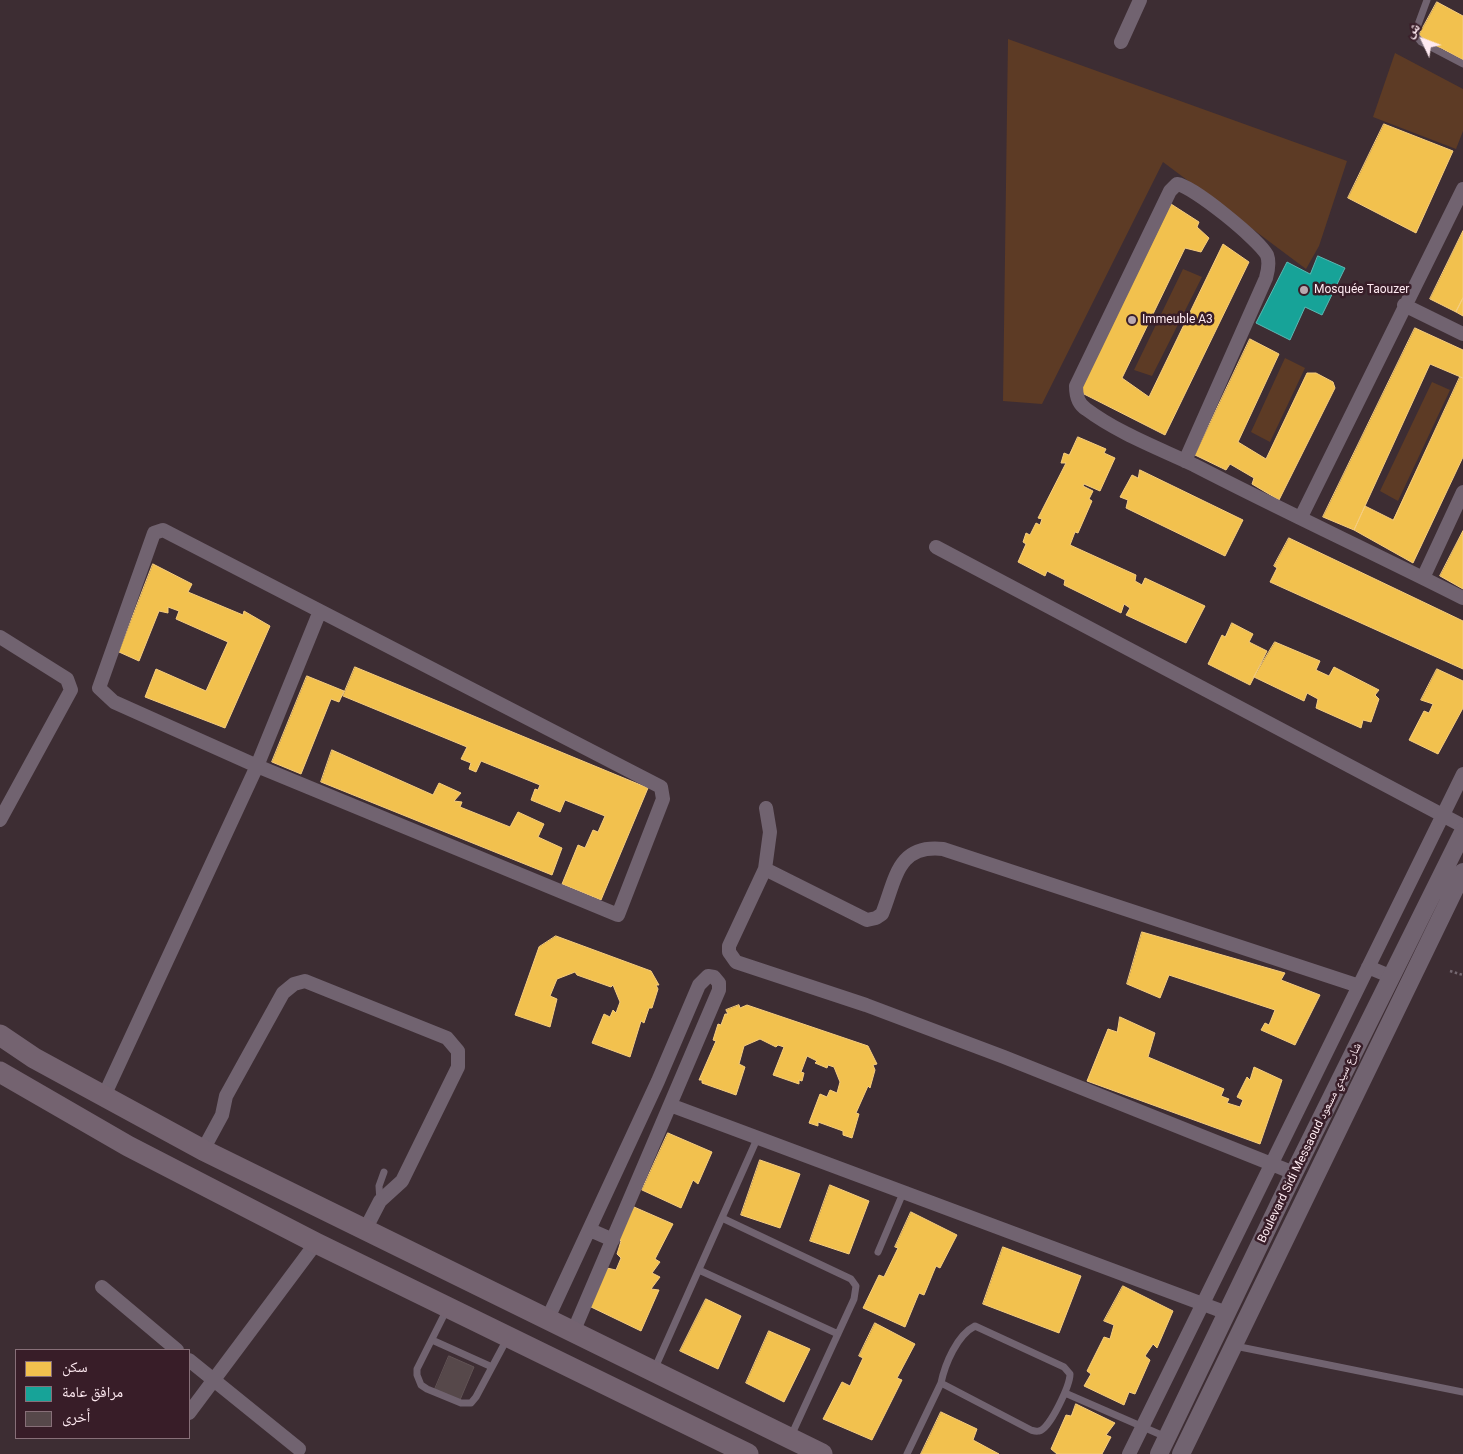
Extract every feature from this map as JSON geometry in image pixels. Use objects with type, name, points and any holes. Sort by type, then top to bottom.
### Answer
[{"type":"main road","points":[[0,1034],[34,1058],[203,1150],[574,1330],[822,1454]]},
{"type":"main road","points":[[0,1072],[128,1146],[316,1243],[748,1454]]},
{"type":"street","points":[[1121,42],[1140,0]]},
{"type":"street","points":[[1185,461],[1266,278],[1269,265],[1262,248],[1246,231],[1192,191],[1177,184],[1170,191],[1132,266],[1076,386],[1076,393],[1085,408],[1185,461],[1463,598]]},
{"type":"street","points":[[1301,517],[1463,188]]},
{"type":"street","points":[[1404,305],[1463,334]]},
{"type":"street","points":[[1423,578],[1463,492]]},
{"type":"street","points":[[163,530],[661,787],[663,799],[618,915],[257,766],[114,702],[99,688],[154,532],[163,530]]},
{"type":"street","points":[[936,548],[1463,826]]},
{"type":"street","points":[[104,1096],[257,766],[320,611]]},
{"type":"street","points":[[0,637],[67,679],[71,690],[0,820]]},
{"type":"street","points":[[1130,1454],[1463,774]]},
{"type":"street","points":[[766,808],[770,832],[765,869],[729,946],[729,952],[736,962],[894,1015],[1294,1173]]},
{"type":"street","name":"Boulevard Sidi Messaoud شارع سيدي مسعود","points":[[1158,1454],[1294,1173],[1463,832]]},
{"type":"street","points":[[765,869],[867,920],[882,914],[900,867],[908,855],[926,849],[943,849],[1359,986]]},
{"type":"street","name":"Boulevard Sidi Messaoud شارع سيدي مسعود","points":[[1181,1454],[1232,1345],[1463,872]]},
{"type":"street","points":[[1368,967],[1392,977]]},
{"type":"street","points":[[548,1318],[658,1081],[699,984],[708,976],[714,977],[719,983],[719,990],[574,1330]]},
{"type":"street","points":[[203,1150],[222,1115],[226,1096],[283,993],[294,984],[305,981],[447,1038],[458,1051],[458,1067],[402,1181],[380,1201],[365,1230]]},
{"type":"street","points":[[658,1081],[677,1089]]},
{"type":"street","points":[[670,1105],[1227,1313]]},
{"type":"street","points":[[590,1230],[613,1240]]},
{"type":"street","points":[[190,1412],[316,1243]]},
{"type":"street","points":[[102,1287],[176,1349]]},
{"type":"street","points":[[190,1361],[299,1449]]},
{"type":"lane","points":[[1427,0],[1416,30],[1416,36],[1421,42],[1463,64]]},
{"type":"lane","points":[[654,1370],[757,1139]]},
{"type":"lane","points":[[380,1201],[379,1186],[384,1172]]},
{"type":"lane","points":[[878,1252],[903,1193]]},
{"type":"lane","points":[[722,1218],[851,1279],[856,1286],[854,1299],[790,1438]]},
{"type":"lane","points":[[699,1270],[838,1334]]},
{"type":"lane","points":[[449,1307],[417,1369],[418,1380],[427,1389],[467,1404],[476,1397],[509,1336]]},
{"type":"lane","points":[[907,1454],[941,1383],[944,1371],[965,1331],[975,1326],[1064,1367],[1070,1374],[1065,1393],[1045,1427],[1039,1431],[1031,1430],[941,1383]]},
{"type":"lane","points":[[432,1340],[492,1367]]},
{"type":"lane","points":[[1232,1345],[1463,1392]]},
{"type":"lane","points":[[1065,1393],[1166,1437]]},
{"type":"path","points":[[1450,971],[1463,975]]},
{"type":"shaded area","points":[[1008,39],[1347,161],[1319,246],[1306,269],[1163,162],[1042,404],[1003,401]]},
{"type":"shaded area","points":[[1395,53],[1463,89],[1463,131],[1456,149],[1373,117]]},
{"type":"shaded area","points":[[1183,269],[1202,277],[1152,376],[1134,370]]},
{"type":"shaded area","points":[[1285,358],[1305,368],[1270,442],[1251,432]]},
{"type":"shaded area","points":[[1432,382],[1450,390],[1398,501],[1380,491]]},
{"type":"building: سكن","points":[[1437,2],[1463,16],[1463,60],[1441,48],[1433,47],[1434,45],[1419,35]]},
{"type":"building: سكن","points":[[1384,124],[1453,151],[1416,233],[1348,198]]},
{"type":"building: سكن","name":"Immeuble A3","points":[[1171,204],[1199,222],[1197,227],[1209,238],[1201,252],[1185,248],[1122,378],[1149,397],[1223,244],[1249,262],[1165,435],[1080,392]]},
{"type":"building: سكن","points":[[1463,231],[1463,298],[1456,312],[1430,299]]},
{"type":"building: سكن","points":[[1463,298],[1463,316],[1456,312]]},
{"type":"building: سكن","points":[[1415,328],[1463,350],[1463,378],[1430,364],[1354,530],[1323,517]]},
{"type":"building: سكن","points":[[1250,339],[1279,354],[1238,442],[1266,459],[1307,373],[1316,373],[1333,382],[1335,388],[1279,500],[1252,484],[1254,478],[1230,464],[1226,470],[1195,455]]},
{"type":"building: سكن","points":[[1460,377],[1463,378],[1463,457],[1413,563],[1354,530],[1365,506],[1393,520]]},
{"type":"building: سكن","points":[[1078,437],[1106,449],[1104,453],[1115,458],[1100,491],[1084,484],[1083,486],[1093,491],[1089,499],[1092,501],[1078,533],[1075,532],[1070,545],[1136,575],[1135,581],[1142,585],[1145,578],[1205,606],[1186,643],[1126,615],[1130,608],[1124,604],[1121,613],[1064,585],[1065,580],[1047,571],[1045,576],[1018,562],[1026,544],[1023,542],[1026,533],[1030,535],[1036,523],[1040,525],[1042,519],[1038,518],[1066,463],[1061,463],[1064,453],[1069,455]]},
{"type":"building: سكن","points":[[1140,470],[1243,520],[1225,556],[1126,508],[1128,500],[1120,497],[1132,475],[1138,478]]},
{"type":"building: سكن","points":[[1463,531],[1463,589],[1440,576]]},
{"type":"building: سكن","points":[[1289,538],[1463,621],[1463,669],[1270,582],[1277,568],[1274,566]]},
{"type":"building: سكن","points":[[153,564],[192,584],[188,592],[243,615],[244,611],[270,626],[225,728],[145,697],[156,669],[206,691],[228,642],[176,619],[179,611],[168,607],[168,613],[159,611],[139,661],[119,652]]},
{"type":"building: سكن","points":[[1232,623],[1253,634],[1249,642],[1267,651],[1250,685],[1208,664],[1222,635],[1225,637]]},
{"type":"building: سكن","points":[[1275,642],[1320,661],[1316,670],[1329,676],[1334,667],[1379,690],[1375,695],[1379,699],[1371,722],[1363,720],[1361,728],[1316,708],[1318,699],[1307,693],[1304,701],[1254,677]]},
{"type":"building: سكن","points":[[355,667],[648,788],[601,900],[562,884],[578,845],[585,848],[593,830],[598,832],[605,816],[565,800],[560,812],[531,800],[535,789],[538,790],[540,785],[481,761],[476,772],[469,769],[471,763],[461,759],[467,747],[343,696]]},
{"type":"building: سكن","points":[[1437,669],[1463,681],[1463,708],[1438,754],[1409,740],[1424,711],[1429,713],[1433,704],[1421,700]]},
{"type":"building: سكن","points":[[307,676],[344,691],[339,702],[331,699],[301,774],[272,762]]},
{"type":"building: سكن","points":[[332,750],[433,795],[439,783],[461,793],[454,801],[462,802],[460,807],[510,827],[518,812],[544,824],[538,837],[562,848],[552,875],[321,782]]},
{"type":"building: سكن","points":[[1142,932],[1285,973],[1281,980],[1320,995],[1295,1045],[1261,1030],[1265,1023],[1269,1025],[1275,1010],[1169,975],[1160,998],[1127,984]]},
{"type":"building: سكن","points":[[556,936],[651,971],[659,985],[656,985],[658,989],[652,1008],[649,1008],[644,1023],[641,1021],[630,1057],[592,1043],[604,1014],[610,1017],[613,1010],[616,1013],[620,1002],[613,985],[611,987],[577,975],[575,972],[557,979],[550,996],[557,999],[550,1027],[515,1015],[539,947]]},
{"type":"building: سكن","points":[[739,1005],[740,1008],[747,1005],[868,1046],[877,1064],[873,1065],[875,1070],[870,1088],[868,1086],[856,1113],[859,1114],[852,1138],[843,1135],[843,1131],[818,1122],[818,1126],[809,1123],[820,1094],[827,1097],[830,1090],[837,1093],[840,1082],[834,1067],[828,1065],[827,1068],[815,1063],[817,1061],[807,1056],[801,1072],[804,1073],[802,1081],[799,1080],[799,1084],[773,1075],[784,1047],[778,1045],[776,1047],[760,1039],[744,1046],[739,1064],[745,1067],[736,1095],[702,1083],[702,1080],[699,1080],[716,1041],[713,1040],[718,1024],[721,1025],[725,1014],[728,1014],[726,1010]]},
{"type":"building: سكن","points":[[1120,1017],[1155,1033],[1148,1057],[1224,1089],[1221,1096],[1229,1099],[1227,1103],[1240,1107],[1243,1100],[1237,1097],[1247,1077],[1250,1080],[1254,1067],[1282,1080],[1260,1144],[1087,1081],[1108,1029],[1117,1032]]},
{"type":"building: سكن","points":[[668,1133],[712,1152],[698,1184],[693,1180],[681,1208],[642,1190]]},
{"type":"building: سكن","points":[[760,1160],[800,1174],[780,1228],[741,1215]]},
{"type":"building: سكن","points":[[830,1185],[869,1201],[849,1254],[810,1241]]},
{"type":"building: سكن","points":[[634,1207],[673,1224],[655,1259],[660,1262],[652,1273],[660,1277],[651,1289],[659,1290],[641,1331],[589,1306],[607,1268],[616,1270],[621,1258],[617,1254],[621,1241],[617,1237]]},
{"type":"building: سكن","points":[[911,1212],[957,1235],[940,1268],[936,1266],[924,1295],[919,1293],[905,1327],[863,1308],[879,1275],[884,1277],[898,1248],[895,1247]]},
{"type":"building: سكن","points":[[1003,1247],[1081,1276],[1059,1333],[983,1304]]},
{"type":"building: سكن","points":[[1123,1286],[1173,1311],[1157,1348],[1153,1344],[1145,1356],[1150,1360],[1135,1394],[1129,1392],[1124,1405],[1084,1386],[1091,1374],[1087,1371],[1104,1337],[1110,1339],[1114,1325],[1104,1321]]},
{"type":"building: سكن","points":[[706,1299],[741,1316],[718,1369],[680,1351]]},
{"type":"building: سكن","points":[[875,1323],[915,1344],[897,1378],[902,1380],[872,1440],[823,1419],[842,1382],[850,1386],[863,1358],[859,1356]]},
{"type":"building: سكن","points":[[769,1331],[810,1349],[784,1402],[746,1383]]},
{"type":"building: سكن","points":[[1076,1404],[1115,1423],[1106,1435],[1111,1437],[1102,1454],[1057,1454],[1051,1449],[1066,1415],[1071,1416]]},
{"type":"building: سكن","points":[[941,1412],[977,1429],[973,1440],[999,1454],[921,1454]]},
{"type":"building: مرافق عامة","name":"Mosquée Taouzer","points":[[1318,256],[1345,268],[1322,315],[1305,307],[1290,340],[1256,323],[1287,262],[1310,274]]},
{"type":"building: أخرى","points":[[449,1356],[474,1367],[460,1400],[435,1389]]},
{"type":"place","name":"Mosquée Taouzer","points":[[1304,290]]},
{"type":"place","name":"Immeuble A3","points":[[1132,320]]}]
